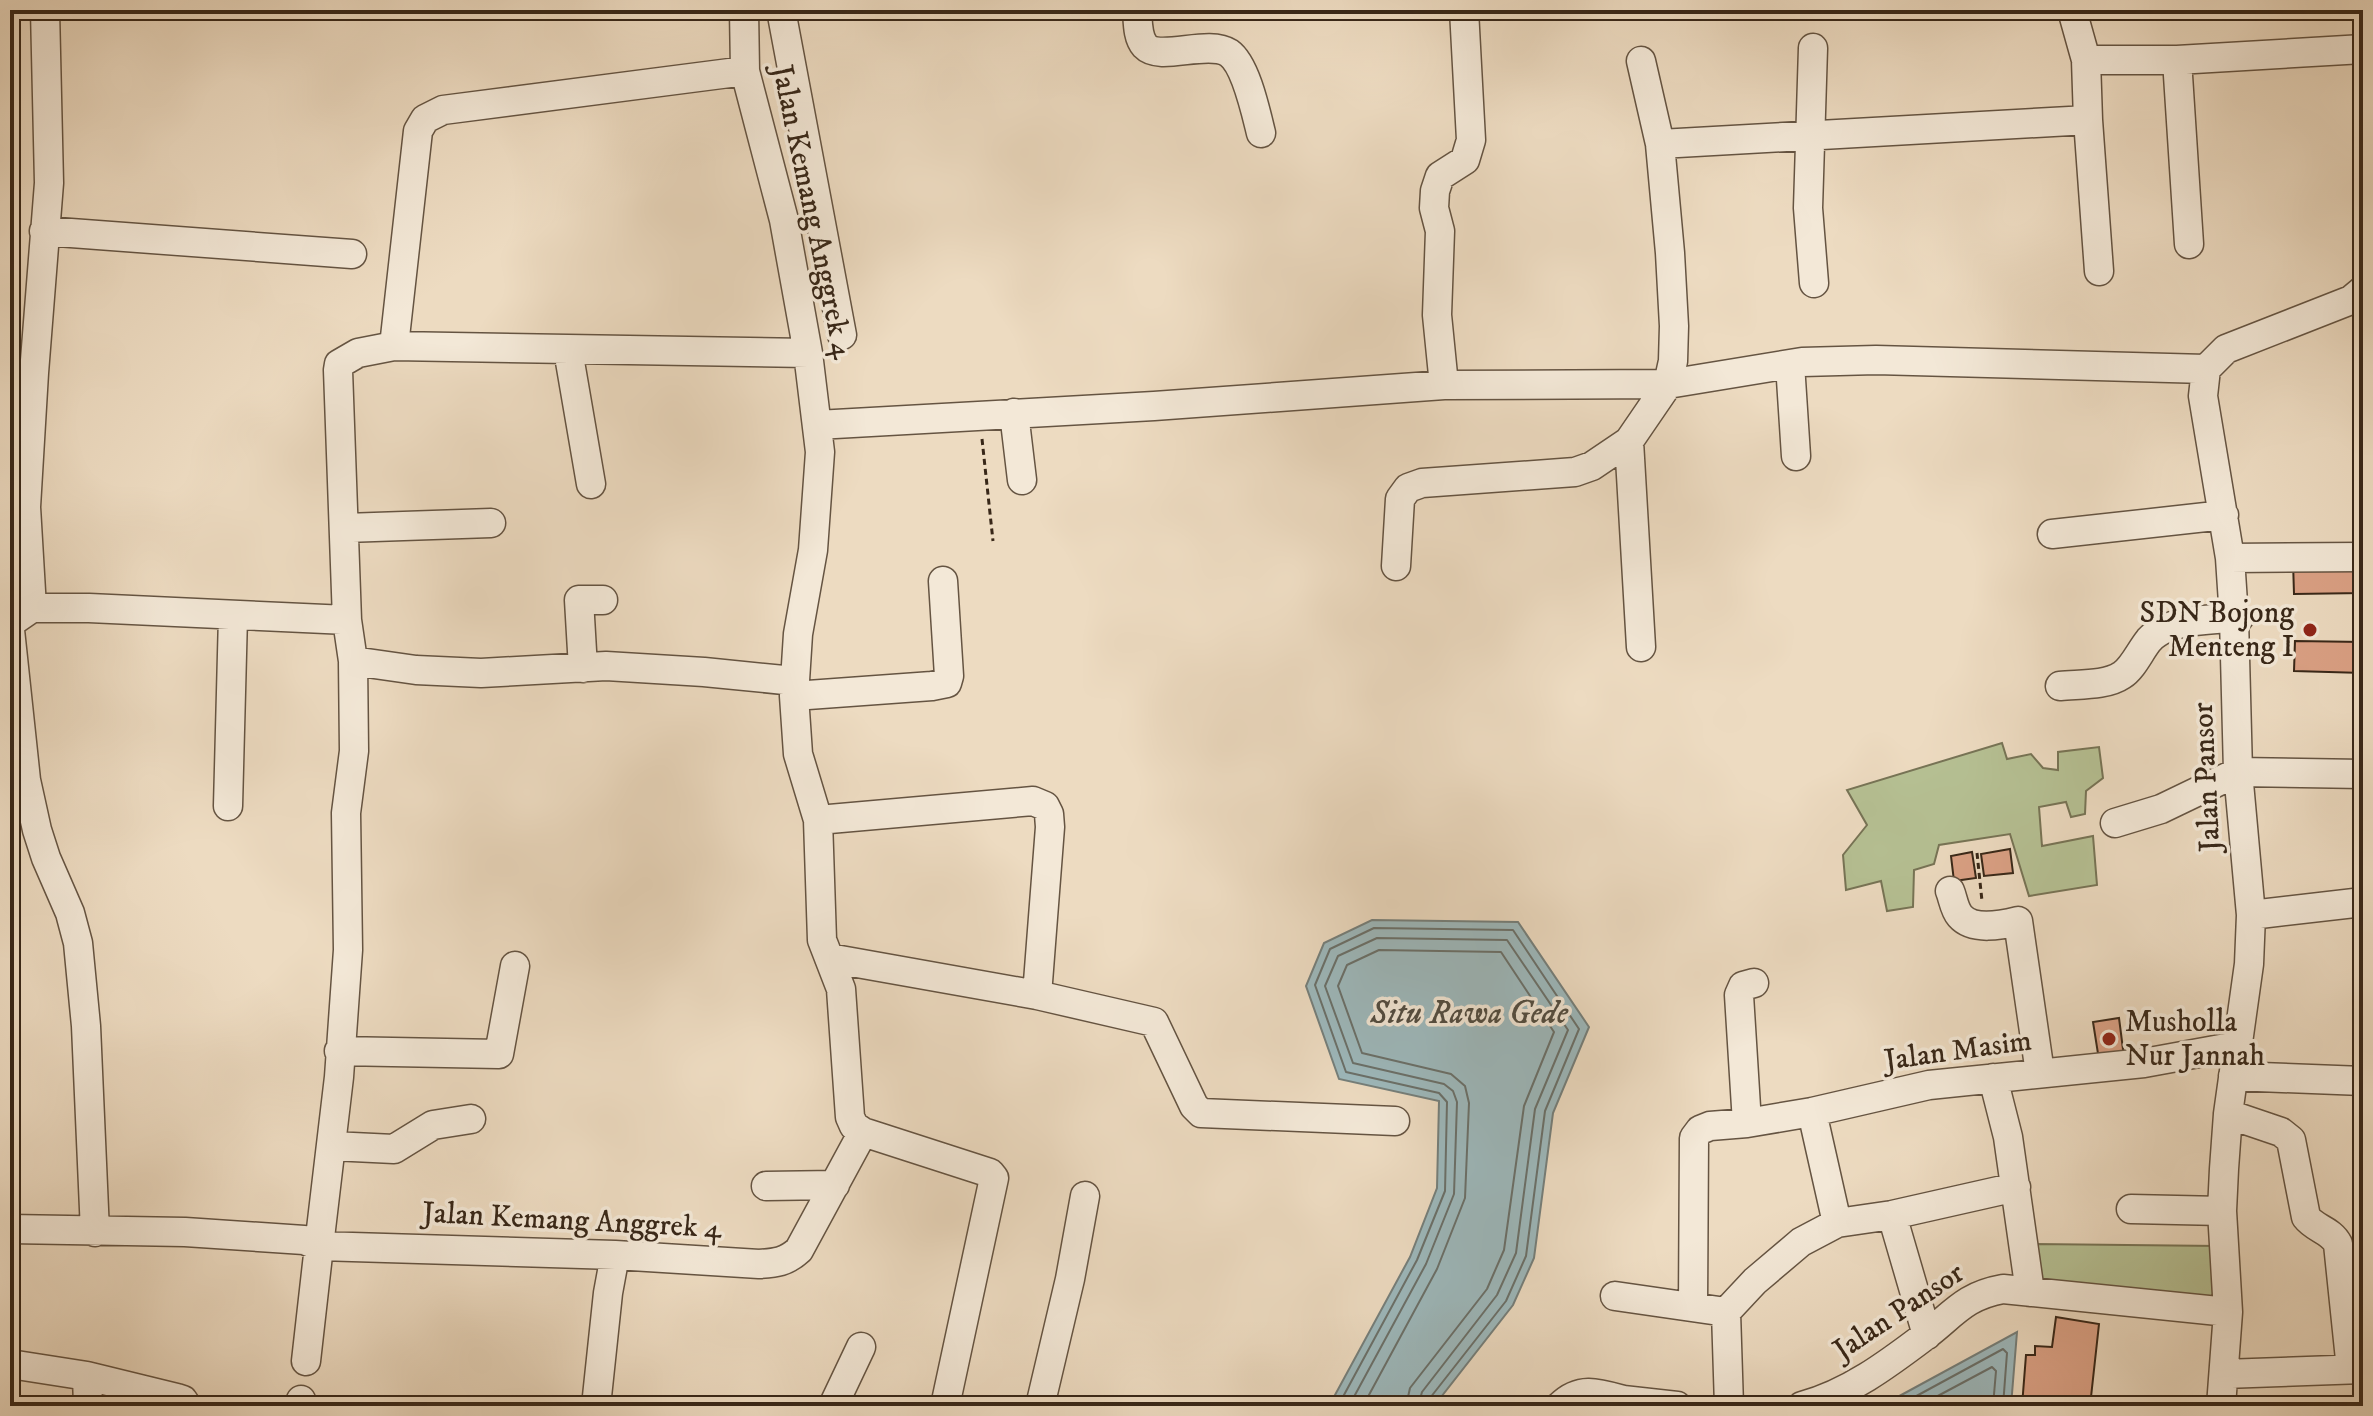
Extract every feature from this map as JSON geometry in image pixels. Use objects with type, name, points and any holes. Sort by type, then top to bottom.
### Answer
[{"type":"street","points":[[45,10],[49,183],[18,506],[17,621],[26,780],[37,830],[70,913],[78,943],[86,1026],[95,1232]]},
{"type":"street","name":"Jalan Kemang Anggrek 4","points":[[10,1229],[185,1232],[304,1240],[319,1246],[615,1255],[759,1264],[789,1259],[799,1250],[863,1132],[854,1126],[850,1117],[841,989],[822,940],[818,820],[798,754],[794,689],[798,634],[813,550],[820,452],[808,353],[784,220],[745,71],[744,10]]},
{"type":"street","points":[[781,10],[842,335]]},
{"type":"street","points":[[1137,10],[1145,47],[1155,52],[1217,48],[1231,54],[1252,97],[1261,133]]},
{"type":"street","points":[[1444,385],[1437,315],[1440,231],[1435,199],[1440,176],[1465,160],[1471,140],[1464,10]]},
{"type":"street","points":[[2072,10],[2086,60],[2099,271]]},
{"type":"street","points":[[1813,48],[1808,208],[1814,283]]},
{"type":"street","points":[[2086,60],[2177,60],[2363,49]]},
{"type":"street","points":[[2177,60],[2189,244]]},
{"type":"street","points":[[1396,566],[1400,499],[1408,488],[1422,483],[1575,472],[1592,466],[1629,441],[1668,384],[1673,361],[1674,326],[1660,144],[1641,61]]},
{"type":"street","points":[[394,346],[418,131],[425,119],[443,110],[745,71]]},
{"type":"street","points":[[1660,144],[2088,120]]},
{"type":"street","points":[[44,231],[352,254]]},
{"type":"street","points":[[817,425],[1301,397],[1444,385],[1668,384],[1790,364],[1876,360],[2206,369],[2226,349],[2351,300],[2363,290]]},
{"type":"street","points":[[306,1361],[332,1146],[348,950],[346,813],[354,751],[353,661],[347,620],[343,453],[337,396],[339,364],[358,353],[394,346],[808,353]]},
{"type":"street","points":[[568,350],[591,484]]},
{"type":"street","points":[[1790,364],[1796,456]]},
{"type":"street","name":"Jalan Pansor","points":[[2206,369],[2203,396],[2224,515],[2237,618],[2238,772],[2251,915],[2249,964],[2228,1114],[2219,1211],[2228,1312],[2221,1406]]},
{"type":"street","points":[[1014,413],[1022,480]]},
{"type":"street","points":[[1629,441],[1641,647]]},
{"type":"street","points":[[2052,534],[2224,515]]},
{"type":"street","points":[[345,528],[491,523]]},
{"type":"street","points":[[2230,558],[2363,557]]},
{"type":"street","points":[[353,661],[416,670],[481,673],[606,666],[704,672],[794,689],[932,686],[947,683],[949,676],[943,581]]},
{"type":"street","points":[[583,668],[579,600],[603,600]]},
{"type":"street","points":[[17,621],[89,608],[347,620]]},
{"type":"street","points":[[228,806],[233,616]]},
{"type":"street","points":[[2060,686],[2110,680],[2124,674],[2151,638],[2164,629],[2181,624],[2237,618]]},
{"type":"street","points":[[2115,823],[2161,809],[2238,772],[2363,774]]},
{"type":"street","points":[[818,820],[1033,801],[1045,806],[1050,827],[1037,995]]},
{"type":"street","points":[[1950,891],[1961,917],[1968,922],[1995,927],[2018,921],[2040,1073]]},
{"type":"street","points":[[2251,915],[2363,902]]},
{"type":"street","points":[[829,958],[1037,995],[1157,1024],[1194,1106],[1201,1113],[1395,1121]]},
{"type":"street","points":[[339,1051],[499,1054],[515,966]]},
{"type":"street","points":[[1747,1123],[1739,995],[1743,986],[1754,983]]},
{"type":"street","name":"Jalan Masim","points":[[1693,1307],[1694,1138],[1700,1130],[1812,1112],[1929,1085],[2144,1063],[2237,1046]]},
{"type":"street","points":[[2233,1076],[2363,1081]]},
{"type":"street","points":[[1993,1078],[2008,1137],[2030,1292]]},
{"type":"street","points":[[1812,1112],[1837,1223]]},
{"type":"street","points":[[2224,1374],[2357,1369],[2338,1244],[2331,1234],[2309,1222],[2306,1217],[2291,1140],[2281,1132],[2228,1114]]},
{"type":"street","points":[[332,1146],[394,1149],[433,1125],[471,1119]]},
{"type":"street","points":[[863,1132],[990,1173],[994,1178],[945,1406]]},
{"type":"street","points":[[766,1186],[835,1185]]},
{"type":"street","points":[[1729,1406],[1726,1312],[1755,1281],[1801,1242],[1837,1223],[1892,1215],[2016,1187]]},
{"type":"street","points":[[1040,1406],[1070,1279],[1085,1196]]},
{"type":"street","points":[[2131,1209],[2219,1211]]},
{"type":"street","points":[[1892,1215],[1927,1335]]},
{"type":"street","points":[[596,1406],[615,1255]]},
{"type":"street","name":"Jalan Pansor","points":[[1802,1406],[1864,1380],[1927,1335],[1968,1300],[2003,1289],[2228,1312]]},
{"type":"street","points":[[1615,1296],[1726,1312]]},
{"type":"street","points":[[833,1406],[861,1347]]},
{"type":"street","points":[[10,1364],[87,1376],[182,1402]]},
{"type":"street","points":[[87,1376],[88,1406]]},
{"type":"street","points":[[1560,1406],[1578,1392],[1595,1392],[1622,1403],[1677,1406]]},
{"type":"path","points":[[979,415],[993,541]]},
{"type":"path","points":[[1977,853],[1985,925]]},
{"type":"green space","points":[[2002,743],[2007,759],[2031,754],[2043,768],[2058,770],[2058,752],[2099,747],[2103,778],[2086,791],[2085,814],[2071,817],[2066,802],[2039,807],[2042,846],[2093,836],[2097,885],[2029,896],[2010,834],[1939,845],[1934,864],[1914,870],[1913,907],[1887,911],[1881,881],[1846,890],[1843,855],[1867,825],[1847,790]]},
{"type":"green space","points":[[2035,1244],[2218,1246],[2223,1307],[2035,1284]]},
{"type":"water","name":"Situ Rawa Gede","points":[[1372,920],[1518,922],[1589,1027],[1553,1113],[1534,1258],[1513,1305],[1434,1406],[1329,1406],[1410,1257],[1437,1188],[1439,1101],[1339,1079],[1306,986],[1324,943]]},
{"type":"water","points":[[2017,1332],[2011,1406],[1881,1406]]},
{"type":"building","points":[[2293,561],[2363,563],[2363,593],[2294,594]]},
{"type":"building","points":[[2295,641],[2363,642],[2363,673],[2294,671]]},
{"type":"building","points":[[2010,849],[2013,873],[1984,876],[1981,854]]},
{"type":"building","points":[[1972,852],[1976,878],[1954,881],[1951,856]]},
{"type":"building","name":"Musholla Nur Jannah","points":[[2119,1018],[2124,1057],[2099,1060],[2093,1022]]},
{"type":"building","points":[[2056,1317],[2099,1324],[2090,1406],[2022,1406],[2026,1355],[2035,1355],[2035,1346],[2052,1347]]},
{"type":"place","name":"SDN Bojong Menteng I","points":[[2310,630]]},
{"type":"place","name":"Musholla Nur Jannah","points":[[2109,1039]]}]
